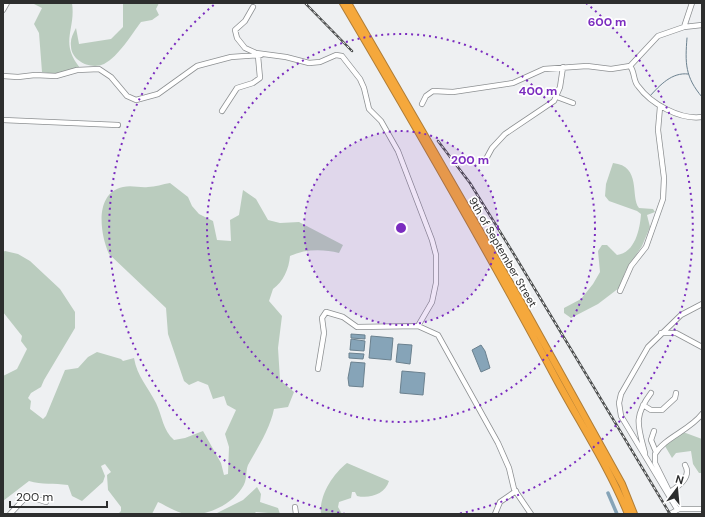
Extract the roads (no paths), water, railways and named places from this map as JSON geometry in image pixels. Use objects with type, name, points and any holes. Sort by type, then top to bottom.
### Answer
[{"type":"highway","name":"9th of September Street","points":[[343,3],[516,303],[573,411],[614,480],[628,514]]},
{"type":"highway","name":"9th of September Street","points":[[348,3],[521,302],[622,484],[634,514]]},
{"type":"street","points":[[3,10],[7,3]]},
{"type":"street","points":[[684,27],[692,3]]},
{"type":"street","points":[[253,7],[245,21],[236,28],[235,34],[247,50],[314,63],[339,55],[347,62],[360,79],[369,109],[381,121],[398,151],[422,208],[434,247],[436,276],[433,299],[418,326]]},
{"type":"street","points":[[422,104],[426,96],[433,91],[453,92],[513,83],[544,69],[587,66],[611,69],[630,66],[638,60],[653,39],[684,27],[702,25]]},
{"type":"street","points":[[3,76],[56,76],[77,70],[99,69],[110,77],[127,96],[136,100],[158,94],[197,66],[231,57],[258,56],[265,54]]},
{"type":"street","points":[[222,110],[237,88],[260,78],[258,56]]},
{"type":"street","points":[[630,66],[637,86],[660,107],[689,117],[702,117]]},
{"type":"street","points":[[486,159],[492,148],[504,134],[550,105],[557,97],[563,68]]},
{"type":"street","points":[[557,97],[573,103]]},
{"type":"street","points":[[620,291],[631,266],[646,247],[663,199],[664,178],[658,130],[660,107]]},
{"type":"street","points":[[3,120],[118,125]]},
{"type":"street","points":[[678,509],[621,416],[619,403],[624,388],[640,359],[653,341],[681,316],[702,304]]},
{"type":"street","points":[[318,369],[324,333],[322,318],[324,313],[332,313],[343,317],[357,327],[361,328],[393,325],[418,326],[438,335],[498,443],[509,468],[516,490],[531,514]]},
{"type":"street","points":[[661,333],[676,333],[702,347]]},
{"type":"street","points":[[646,459],[638,418],[643,405],[651,393]]},
{"type":"street","points":[[643,405],[651,410],[662,410],[675,398],[676,393]]},
{"type":"street","points":[[656,452],[695,423],[702,414]]},
{"type":"street","points":[[654,431],[651,440],[656,452],[656,463],[678,509]]},
{"type":"street","points":[[670,492],[686,478],[688,474],[685,465]]},
{"type":"street","points":[[495,514],[500,502],[516,490]]},
{"type":"street","points":[[10,514],[11,511],[28,497],[46,502]]},
{"type":"street","points":[[295,507],[296,514]]},
{"type":"street","points":[[670,514],[678,509],[702,509]]},
{"type":"water","points":[[351,334],[365,335],[365,339],[351,338]]},
{"type":"water","points":[[371,336],[393,338],[391,360],[369,358]]},
{"type":"water","points":[[351,339],[365,341],[364,351],[350,350]]},
{"type":"water","points":[[398,344],[412,345],[410,364],[396,362]]},
{"type":"water","points":[[481,345],[485,351],[490,368],[481,372],[472,350]]},
{"type":"water","points":[[349,353],[364,354],[363,359],[349,358]]},
{"type":"water","points":[[351,362],[365,363],[363,387],[349,386],[348,378]]},
{"type":"water","points":[[402,371],[425,373],[423,395],[400,393]]},
{"type":"waterway","points":[[687,38],[687,69],[692,83],[702,97]]},
{"type":"waterway","points":[[650,96],[662,84],[672,77],[688,74]]},
{"type":"waterway","points":[[608,493],[617,514]]},
{"type":"railway","points":[[305,3],[352,51]]},
{"type":"railway","points":[[438,141],[470,183],[670,514]]}]
